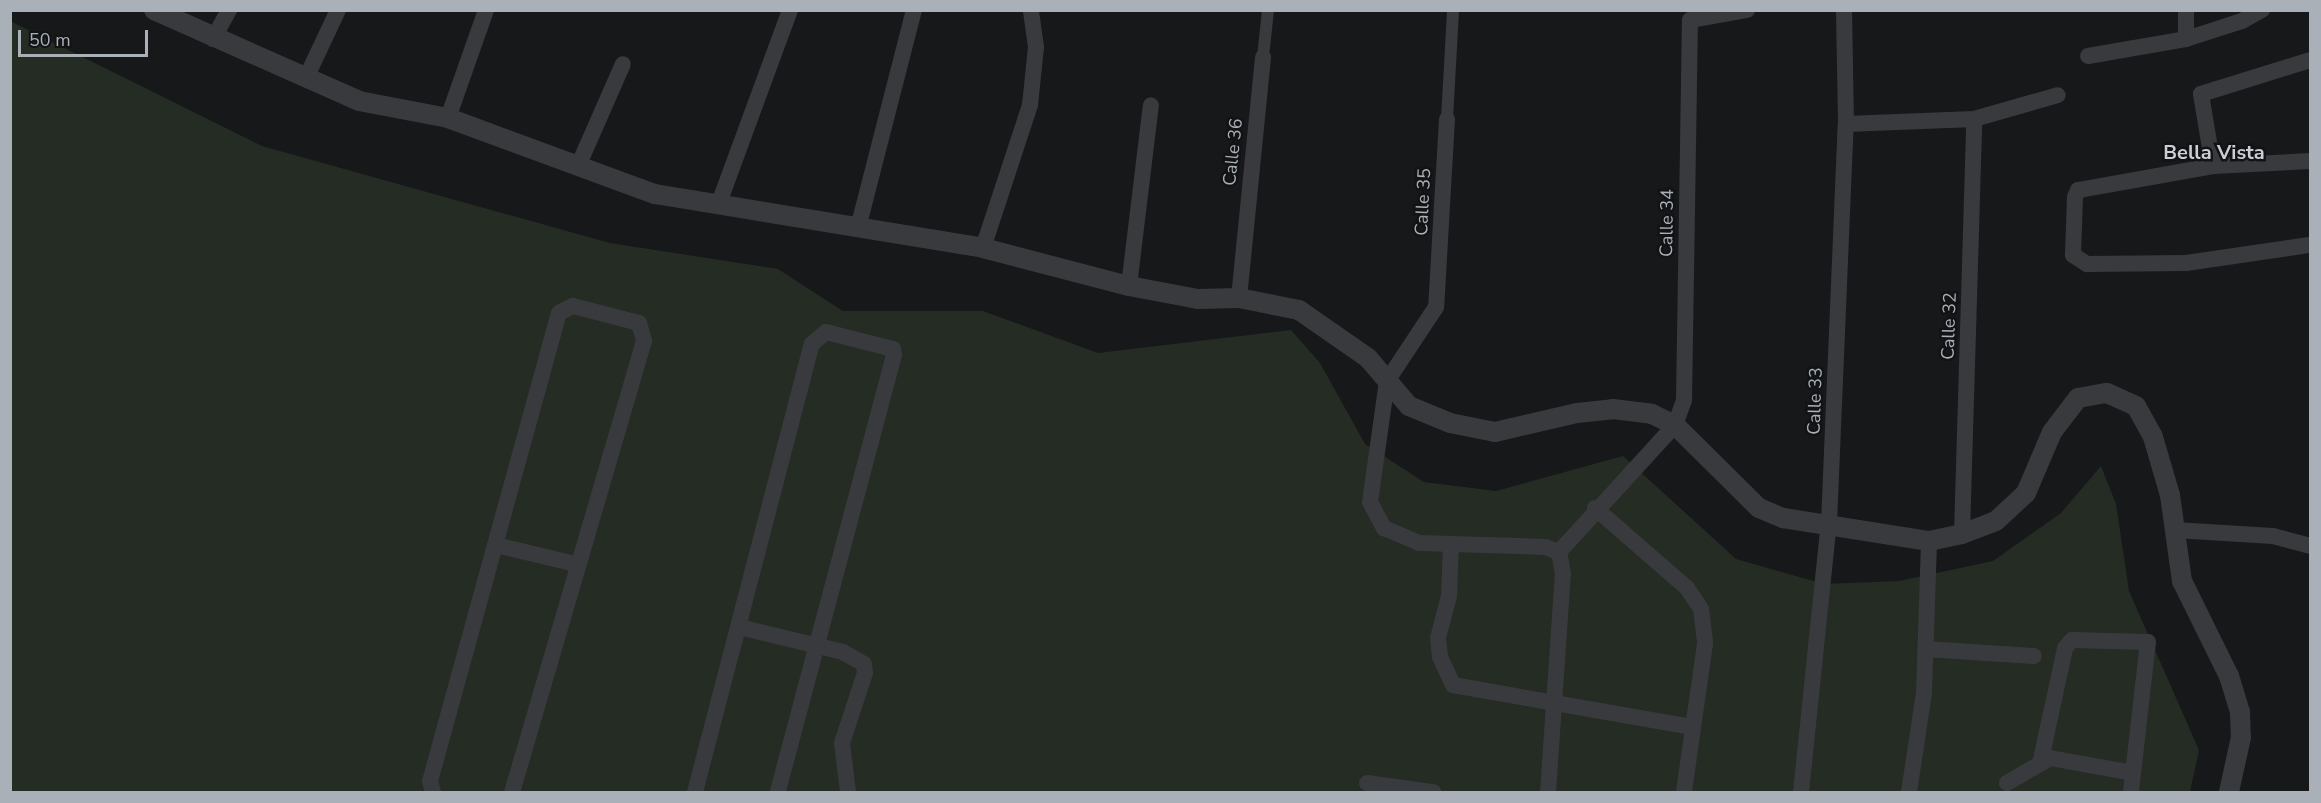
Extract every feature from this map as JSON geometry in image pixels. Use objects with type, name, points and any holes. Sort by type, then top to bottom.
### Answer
[{"type":"street","points":[[154,10],[213,39],[359,100],[448,118],[579,164],[655,194],[982,248],[1129,286],[1198,299],[1239,298],[1299,310],[1368,358],[1409,406],[1450,423],[1495,432],[1576,413],[1613,409],[1652,414],[1675,424],[1759,508],[1783,518],[1830,523],[1929,541],[1962,534],[1996,521],[2026,493],[2052,432],[2079,398],[2107,393],[2136,406],[2153,437],[2170,495],[2182,581],[2229,676],[2240,712],[2241,737],[2229,792]]},
{"type":"street","points":[[213,39],[230,10]]},
{"type":"street","points":[[306,78],[338,10]]},
{"type":"street","points":[[448,118],[486,10]]},
{"type":"street","points":[[719,203],[790,10]]},
{"type":"street","points":[[858,228],[914,10]]},
{"type":"street","points":[[982,248],[1030,105],[1036,47],[1031,10]]},
{"type":"street","name":"Calle 36","points":[[1239,298],[1268,10]]},
{"type":"street","name":"Calle 35","points":[[1387,381],[1436,307],[1452,10]]},
{"type":"street","name":"Calle 34","points":[[1675,424],[1684,400],[1690,20],[1747,10]]},
{"type":"street","name":"Calle 33","points":[[1800,792],[1830,523],[1846,124],[1844,10]]},
{"type":"street","points":[[2186,10],[2186,39]]},
{"type":"street","points":[[2088,56],[2186,39],[2242,21],[2262,10]]},
{"type":"street","points":[[2213,166],[2201,94],[2310,60]]},
{"type":"street","points":[[579,164],[624,64]]},
{"type":"street","points":[[1846,124],[1974,119],[2058,95]]},
{"type":"street","points":[[1129,286],[1151,105]]},
{"type":"street","name":"Calle 32","points":[[1962,534],[1974,119]]},
{"type":"street","points":[[2310,161],[2213,166],[2078,190],[2074,197],[2073,243],[2077,261],[2087,264],[2186,263],[2310,246]]},
{"type":"street","points":[[433,792],[430,781],[559,313],[573,306],[639,323],[644,331],[513,792]]},
{"type":"street","points":[[695,792],[815,338],[826,332],[893,349],[894,356],[778,792]]},
{"type":"street","points":[[1387,381],[1370,502],[1384,528],[1419,543],[1545,547],[1559,552]]},
{"type":"street","points":[[1548,792],[1563,574],[1559,552],[1595,508],[1640,466],[1675,424]]},
{"type":"street","points":[[1595,508],[1687,588],[1701,609],[1705,644],[1684,792]]},
{"type":"street","points":[[2175,530],[2273,536],[2310,546]]},
{"type":"street","points":[[1909,792],[1924,693],[1929,541]]},
{"type":"street","points":[[1451,544],[1449,596],[1438,638],[1446,674],[1453,685],[1466,690],[1692,727]]},
{"type":"street","points":[[496,545],[579,565]]},
{"type":"street","points":[[739,627],[817,648],[843,652],[864,664],[865,673],[842,743],[848,792]]},
{"type":"street","points":[[2040,764],[2065,648],[2072,640],[2148,642],[2132,792]]},
{"type":"street","points":[[1925,649],[2034,656]]},
{"type":"street","points":[[2007,783],[2050,758],[2133,774]]},
{"type":"street","points":[[1367,783],[1433,792]]},
{"type":"shaded area","points":[[10,21],[262,146],[610,243],[778,269],[843,311],[983,311],[1098,353],[1291,330],[1320,363],[1365,444],[1424,482],[1496,491],[1623,456],[1736,559],[1824,584],[1899,581],[1993,561],[2061,513],[2101,466],[2116,504],[2129,591],[2199,750],[2190,792],[11,792]]},
{"type":"district","name":"Bella Vista","points":[[2214,152]]}]
